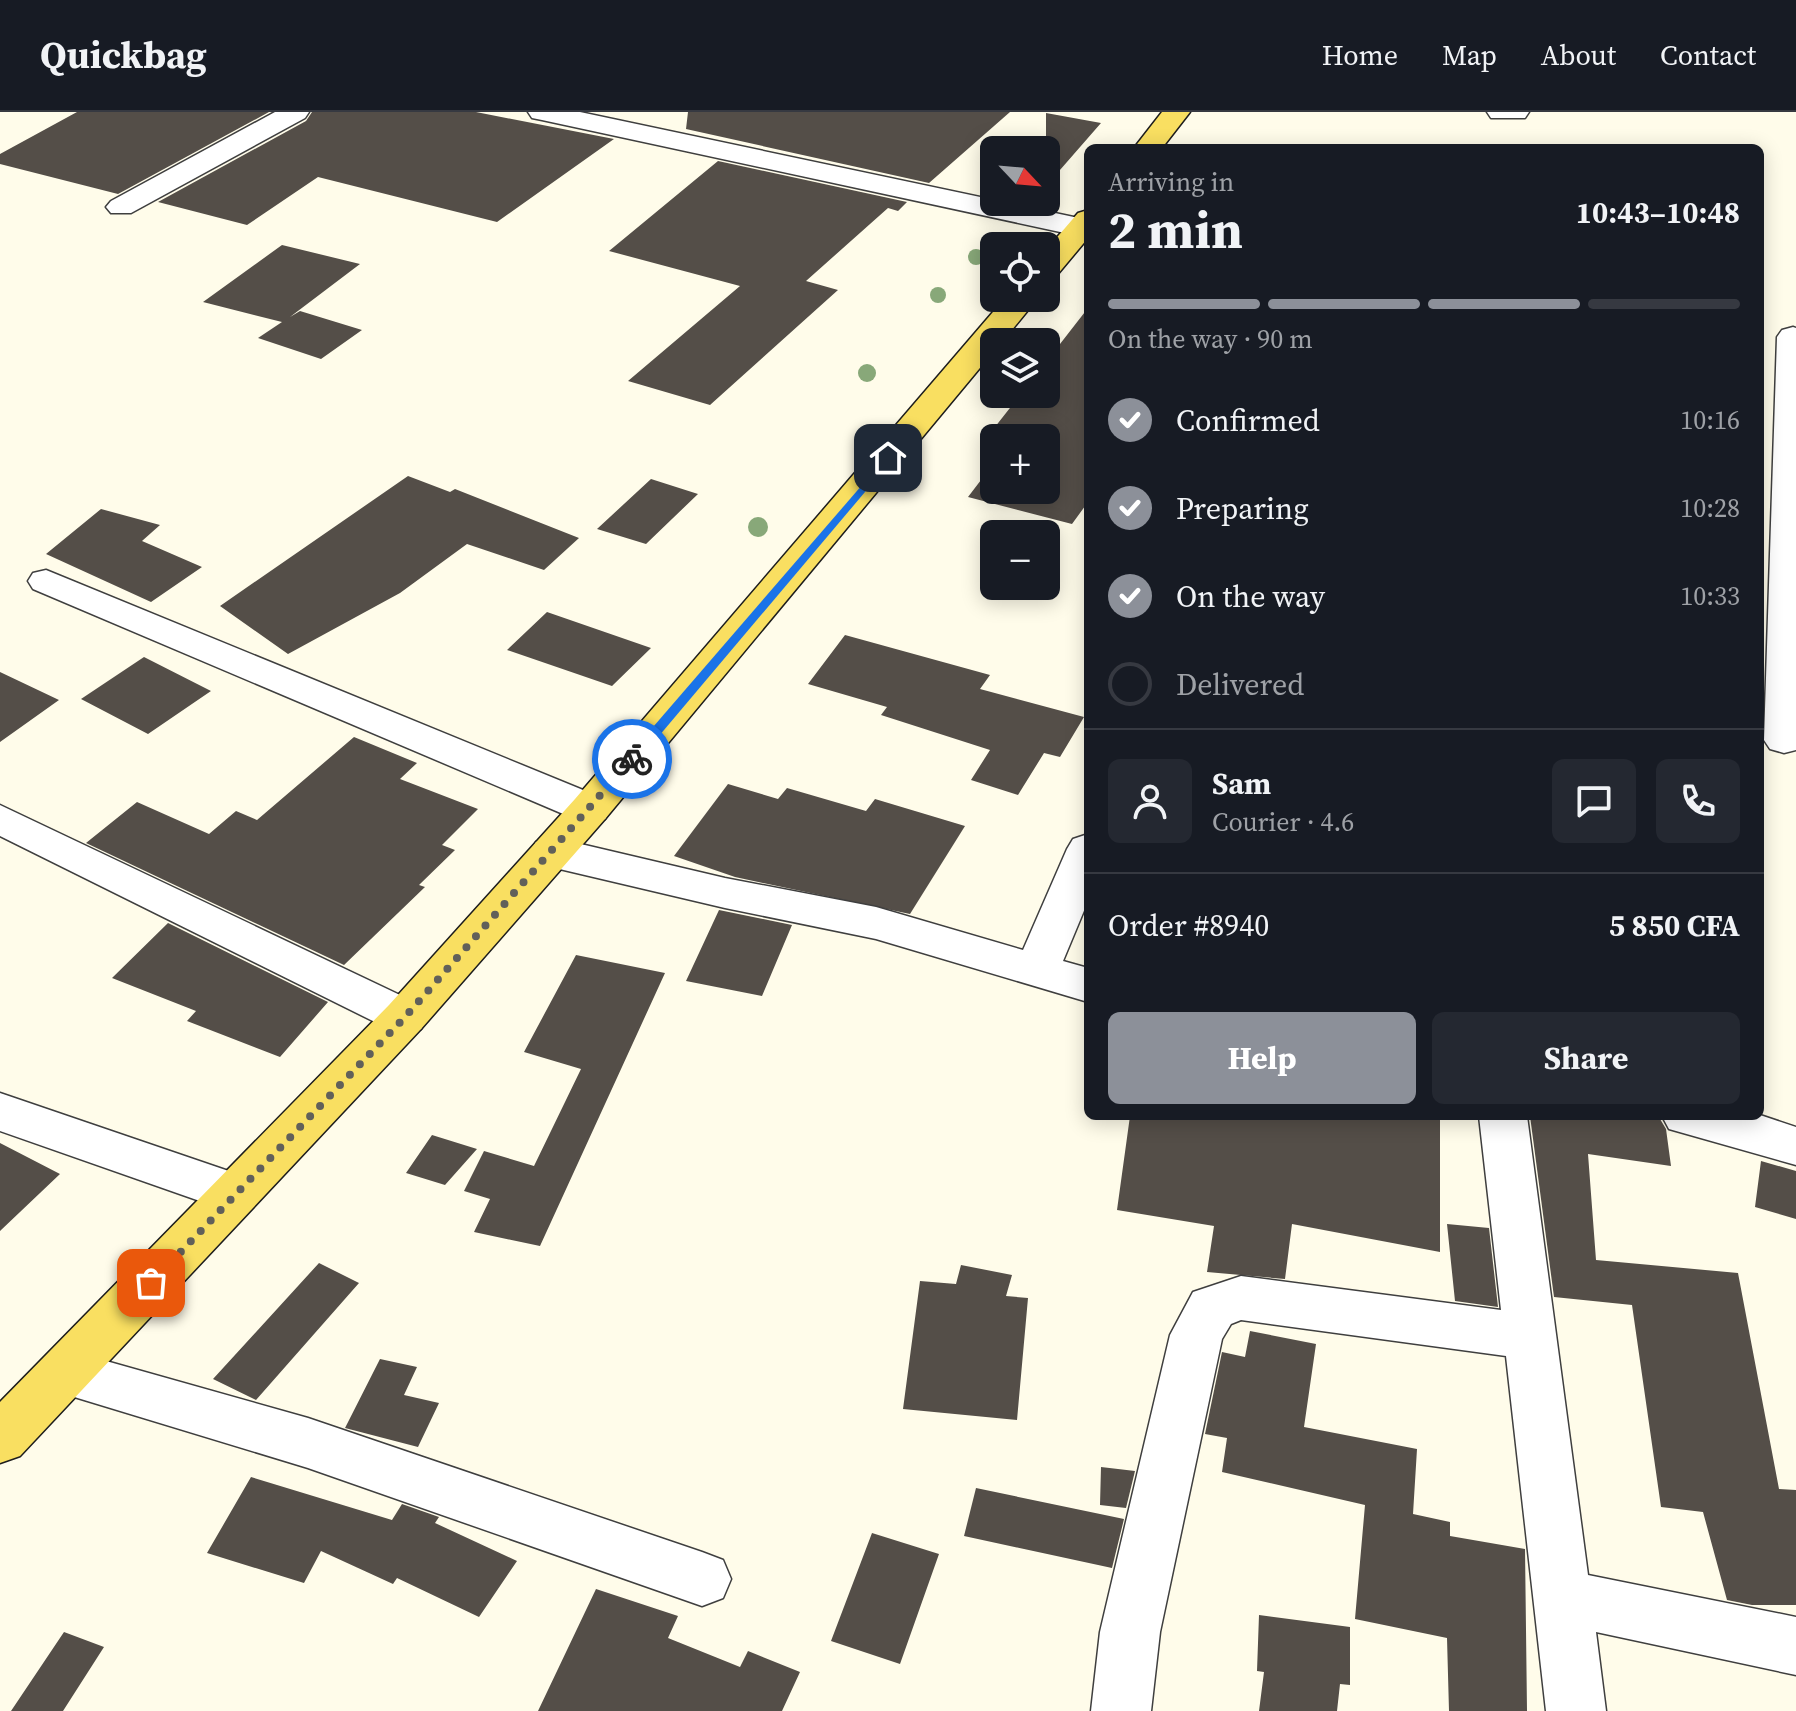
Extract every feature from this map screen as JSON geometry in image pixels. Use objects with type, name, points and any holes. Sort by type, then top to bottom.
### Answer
[{"type":"main road","points":[[1151,144],[1176,112]]},
{"type":"main road","points":[[1060,254],[1084,227]]},
{"type":"main road","points":[[0,1439],[67,1373],[234,1193],[405,1017],[590,809],[1010,312]]},
{"type":"street","points":[[121,207],[295,112]]},
{"type":"street","points":[[542,112],[1084,225]]},
{"type":"street","points":[[1501,112],[1515,112]]},
{"type":"street","points":[[1780,739],[1783,335]]},
{"type":"street","points":[[46,581],[590,809]]},
{"type":"street","points":[[0,819],[405,1017]]},
{"type":"street","points":[[551,852],[725,893],[876,923],[1084,984]]},
{"type":"street","points":[[1036,972],[1084,858]]},
{"type":"street","points":[[0,1112],[234,1193]]},
{"type":"street","points":[[1504,1120],[1576,1711]]},
{"type":"street","points":[[1701,1120],[1796,1146]]},
{"type":"street","points":[[1121,1711],[1130,1632],[1196,1335],[1212,1308],[1241,1298],[1531,1337]]},
{"type":"street","points":[[67,1373],[308,1443],[702,1579]]},
{"type":"street","points":[[1563,1597],[1796,1646]]},
{"type":"building","points":[[77,112],[269,112],[118,194],[0,164],[0,154]]},
{"type":"building","points":[[312,112],[476,112],[614,139],[497,222],[318,177],[247,225],[158,202],[306,121]]},
{"type":"building","points":[[688,112],[1010,112],[929,183],[686,129]]},
{"type":"building","points":[[1046,113],[1101,123],[1060,170],[1060,136],[1046,136]]},
{"type":"building","points":[[718,161],[907,202],[898,211],[888,208],[806,281],[838,290],[710,405],[628,381],[740,286],[609,251]]},
{"type":"building","points":[[282,245],[360,264],[290,317],[300,311],[362,330],[321,359],[258,338],[282,322],[203,302]]},
{"type":"building","points":[[1084,313],[1084,508],[1072,524],[995,504],[1060,504],[1060,424],[997,424],[1010,408],[1060,408],[1060,344]]},
{"type":"building","points":[[408,476],[450,492],[455,489],[579,538],[544,570],[467,544],[400,593],[288,654],[220,606]]},
{"type":"building","points":[[651,479],[698,494],[646,544],[597,529]]},
{"type":"building","points":[[980,481],[980,500],[968,497]]},
{"type":"building","points":[[101,509],[160,525],[142,541],[202,567],[151,602],[46,554]]},
{"type":"building","points":[[547,612],[651,648],[612,686],[507,650]]},
{"type":"building","points":[[845,635],[990,675],[980,689],[1084,717],[1060,757],[1044,753],[1018,795],[971,780],[990,750],[881,715],[887,707],[808,684]]},
{"type":"building","points":[[144,657],[211,691],[148,734],[81,699]]},
{"type":"building","points":[[0,672],[59,700],[0,742]]},
{"type":"building","points":[[354,737],[417,763],[400,779],[478,809],[442,845],[455,850],[419,885],[425,887],[344,965],[86,843],[137,802],[209,834],[236,811],[257,820]]},
{"type":"building","points":[[728,784],[778,799],[787,788],[866,811],[875,799],[965,826],[910,914],[735,877],[674,856]]},
{"type":"building","points":[[719,910],[792,925],[762,996],[686,981]]},
{"type":"building","points":[[168,923],[328,1002],[280,1057],[187,1021],[196,1011],[112,978]]},
{"type":"building","points":[[576,955],[665,973],[540,1246],[474,1232],[490,1199],[464,1191],[484,1151],[534,1166],[581,1069],[524,1052]]},
{"type":"building","points":[[1129,1120],[1440,1120],[1440,1252],[1292,1224],[1285,1279],[1207,1272],[1214,1226],[1117,1210]]},
{"type":"building","points":[[1531,1120],[1661,1120],[1666,1129],[1671,1166],[1588,1154],[1596,1260],[1738,1273],[1779,1489],[1796,1490],[1796,1605],[1752,1605],[1727,1600],[1703,1512],[1661,1507],[1632,1305],[1554,1297]]},
{"type":"building","points":[[432,1135],[477,1149],[445,1185],[406,1173]]},
{"type":"building","points":[[0,1143],[60,1174],[0,1231]]},
{"type":"building","points":[[1761,1161],[1796,1171],[1796,1219],[1755,1207]]},
{"type":"building","points":[[1447,1224],[1489,1228],[1498,1307],[1455,1301]]},
{"type":"building","points":[[319,1263],[359,1283],[256,1400],[213,1379]]},
{"type":"building","points":[[961,1265],[1012,1275],[1006,1296],[1028,1298],[1017,1420],[903,1409],[920,1281],[956,1284]]},
{"type":"building","points":[[1250,1331],[1316,1344],[1304,1427],[1417,1449],[1413,1514],[1450,1522],[1450,1536],[1525,1549],[1527,1711],[1449,1711],[1447,1638],[1355,1619],[1365,1505],[1222,1472],[1227,1438],[1205,1434],[1222,1352],[1245,1357]]},
{"type":"building","points":[[380,1359],[417,1367],[404,1395],[439,1403],[418,1447],[345,1428]]},
{"type":"building","points":[[1101,1467],[1135,1471],[1126,1508],[1100,1505]]},
{"type":"building","points":[[251,1477],[392,1520],[402,1504],[439,1517],[435,1523],[517,1561],[479,1617],[397,1578],[393,1584],[321,1551],[304,1583],[207,1553]]},
{"type":"building","points":[[976,1488],[1124,1519],[1112,1568],[964,1536]]},
{"type":"building","points":[[872,1533],[939,1554],[900,1664],[831,1641]]},
{"type":"building","points":[[596,1589],[678,1616],[668,1638],[740,1667],[748,1651],[800,1672],[782,1711],[538,1711]]},
{"type":"building","points":[[1259,1615],[1350,1627],[1350,1685],[1340,1684],[1337,1711],[1259,1711],[1264,1672],[1257,1671]]},
{"type":"building","points":[[64,1632],[104,1647],[63,1711],[11,1711]]},
{"type":"way so far","points":[[151,1283],[405,1017],[632,759]]},
{"type":"route","points":[[632,759],[888,458]]}]
